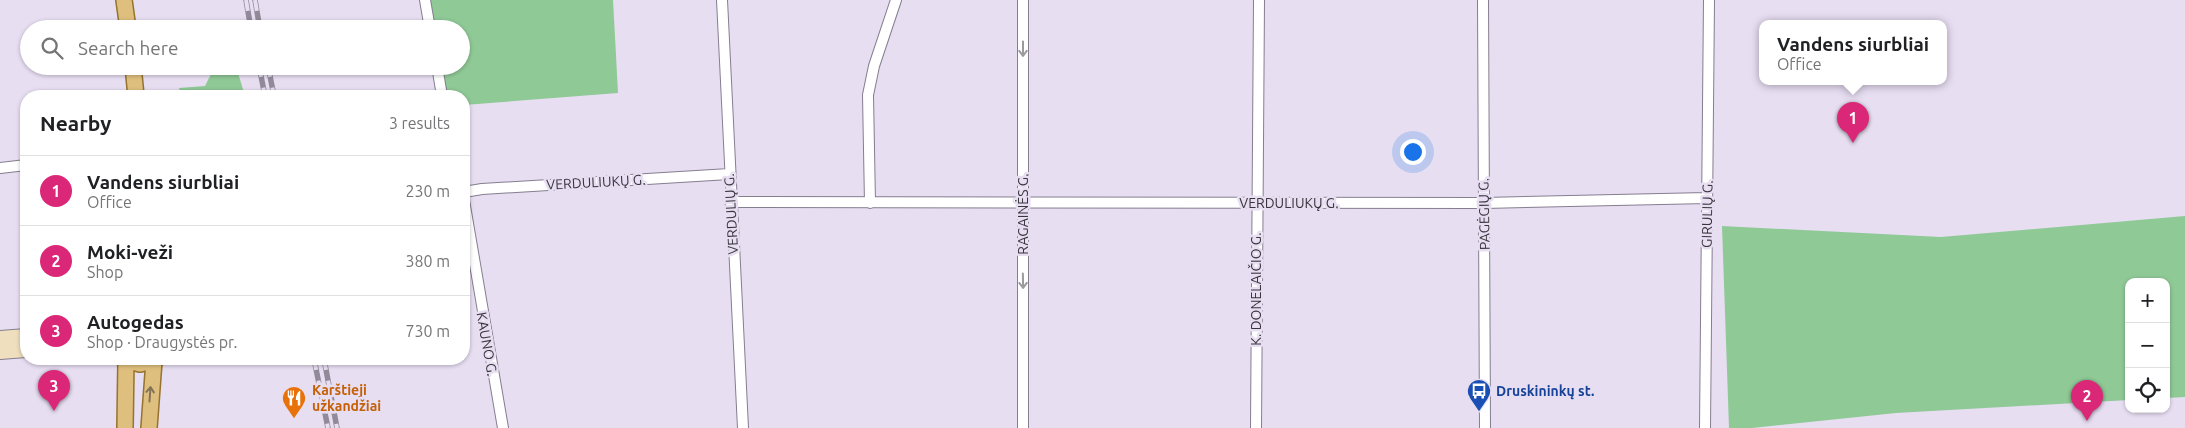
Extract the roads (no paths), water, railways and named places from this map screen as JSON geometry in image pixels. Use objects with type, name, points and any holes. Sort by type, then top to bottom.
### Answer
[{"type":"main road","points":[[124,0],[127,20]]},
{"type":"main road","points":[[134,75],[135,90]]},
{"type":"main road","points":[[0,338],[20,336]]},
{"type":"main road","points":[[0,352],[20,350]]},
{"type":"main road","points":[[124,365],[125,428]]},
{"type":"main road","points":[[149,428],[155,365]]},
{"type":"street","points":[[425,0],[428,20]]},
{"type":"street","name":"VERDULIŲ G.","points":[[722,0],[730,202],[743,428]]},
{"type":"street","points":[[870,203],[869,87],[896,0]]},
{"type":"street","name":"RAGAINĖS G.","points":[[1023,0],[1024,428]]},
{"type":"street","name":"K. DONELAIČIO G.","points":[[1256,428],[1256,202],[1259,0]]},
{"type":"street","name":"PAGĖGIŲ G.","points":[[1483,0],[1485,428]]},
{"type":"street","name":"GIRULIŲ G.","points":[[1705,428],[1709,0]]},
{"type":"street","points":[[438,75],[441,90]]},
{"type":"street","points":[[0,168],[20,166]]},
{"type":"street","name":"VERDULIUKŲ G.","points":[[470,191],[729,174]]},
{"type":"street","name":"VERDULIUKŲ G.","points":[[730,202],[1484,203],[1707,198]]},
{"type":"street","name":"KAUNO G.","points":[[470,235],[503,428]]},
{"type":"railway","points":[[246,0],[249,20]]},
{"type":"railway","points":[[255,0],[258,20]]},
{"type":"railway","points":[[261,75],[264,90]]},
{"type":"railway","points":[[270,75],[273,90]]},
{"type":"railway","points":[[315,365],[328,428]]},
{"type":"railway","points":[[325,365],[337,428]]},
{"type":"place","name":"Vandens siurbliai","points":[[1853,143]]},
{"type":"place","name":"Autogedas","points":[[54,411]]},
{"type":"place","name":"Druskininkų st.","points":[[1479,412]]},
{"type":"place","name":"Karštieji užkandžiai","points":[[294,419]]},
{"type":"place","name":"Moki-veži","points":[[2087,421]]}]
